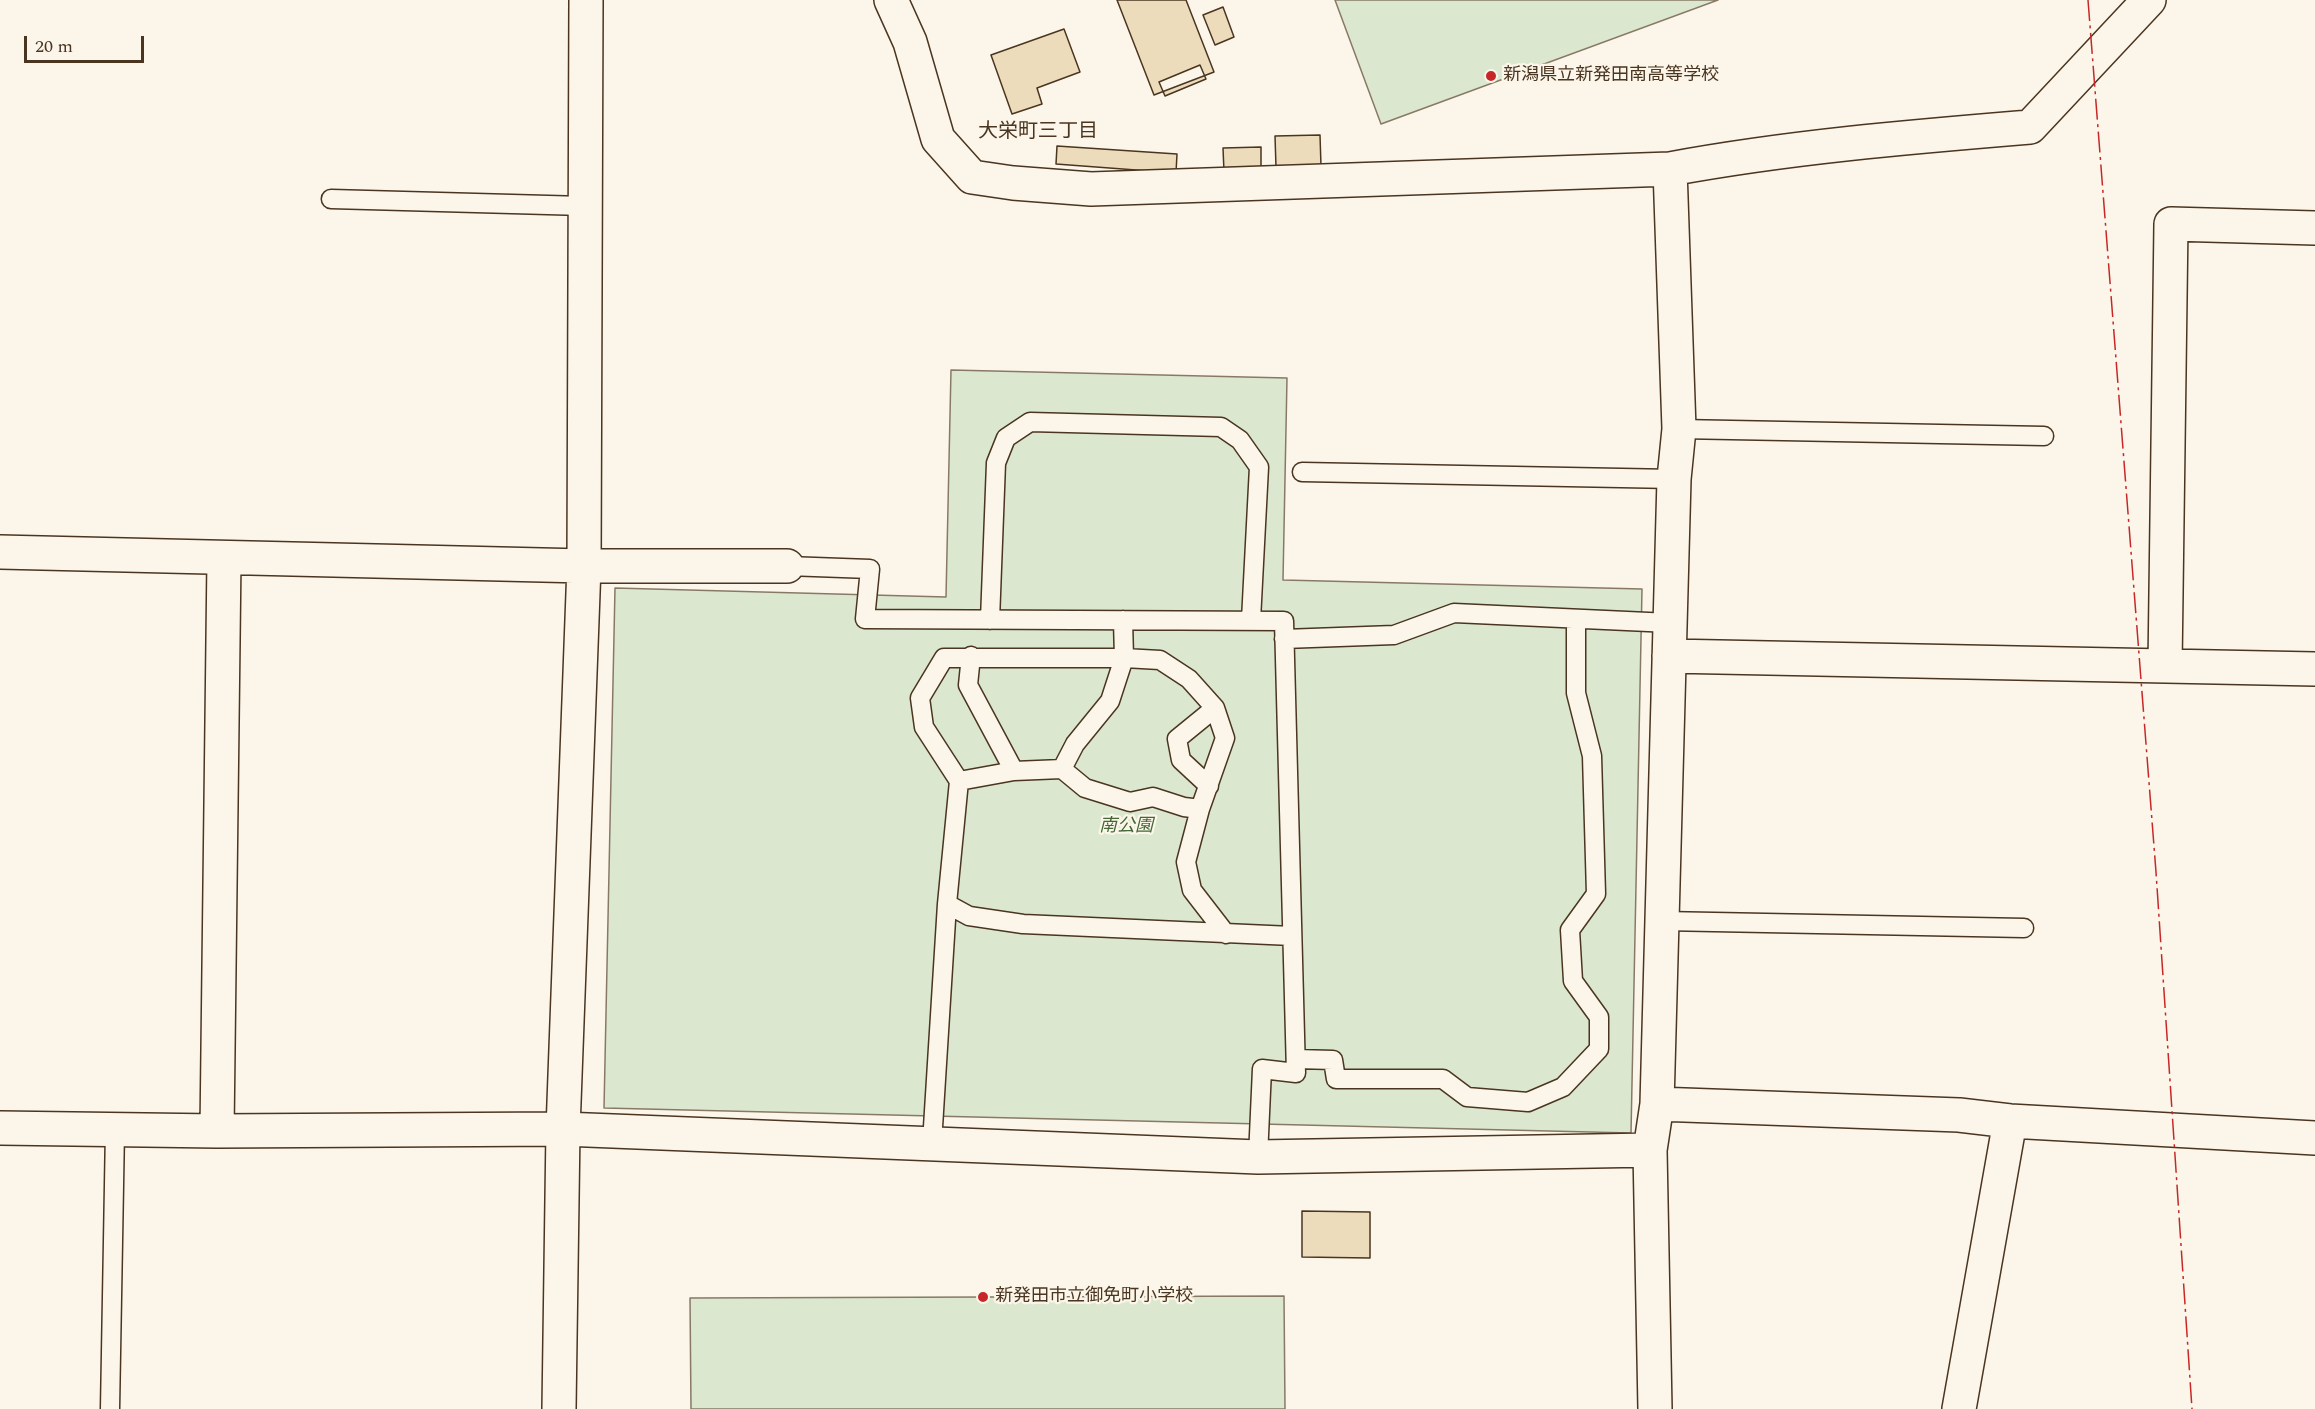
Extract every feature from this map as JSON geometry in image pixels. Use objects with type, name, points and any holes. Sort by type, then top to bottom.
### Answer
[{"type":"street","points":[[559,1409],[563,1129],[584,566],[586,0]]},
{"type":"street","points":[[891,0],[910,42],[938,139],[972,177],[1013,183],[1091,189],[1670,170],[1730,158],[1870,140],[2030,127],[2149,0]]},
{"type":"street","points":[[1655,1409],[1650,1150],[1657,1104],[1674,478],[1679,429],[1670,170]]},
{"type":"street","points":[[2165,666],[2171,224],[2315,228]]},
{"type":"street","points":[[0,552],[584,566],[787,566]]},
{"type":"street","points":[[217,1131],[224,558]]},
{"type":"street","points":[[1669,656],[2315,669]]},
{"type":"street","points":[[1657,1104],[1959,1115],[2010,1121],[2315,1138]]},
{"type":"street","points":[[1959,1409],[2010,1121]]},
{"type":"street","points":[[0,1128],[217,1131],[563,1129],[1258,1157],[1650,1150]]},
{"type":"lane","points":[[331,199],[585,206]]},
{"type":"lane","points":[[990,620],[996,463],[1006,438],[1030,422],[1221,427],[1240,440],[1259,466],[1251,620]]},
{"type":"lane","points":[[1679,429],[2044,436]]},
{"type":"lane","points":[[1302,472],[1674,478]]},
{"type":"lane","points":[[787,566],[870,569],[865,619],[1284,621],[1296,1073],[1262,1069],[1258,1157]]},
{"type":"lane","points":[[1284,639],[1394,635],[1454,613],[1670,623]]},
{"type":"lane","points":[[1296,1059],[1333,1060],[1336,1079],[1443,1079],[1467,1097],[1528,1102],[1563,1087],[1599,1049],[1599,1017],[1573,981],[1570,930],[1596,894],[1592,756],[1576,693],[1576,619]]},
{"type":"lane","points":[[1062,769],[1075,744],[1110,701],[1124,658],[1123,620]]},
{"type":"lane","points":[[972,656],[968,685],[1014,771]]},
{"type":"lane","points":[[932,1143],[947,904],[959,781],[924,727],[920,698],[944,658],[972,656],[1160,660],[1189,679],[1215,708],[1225,738],[1200,809],[1186,862],[1192,890],[1226,934]]},
{"type":"lane","points":[[1209,786],[1181,760],[1177,739],[1215,708]]},
{"type":"lane","points":[[959,781],[1014,771],[1062,769],[1085,788],[1130,802],[1153,797],[1184,807],[1200,809]]},
{"type":"lane","points":[[947,904],[969,916],[1023,924],[1292,936]]},
{"type":"lane","points":[[1662,921],[2024,928]]},
{"type":"lane","points":[[111,1409],[115,1130]]},
{"type":"green space","points":[[1335,0],[1718,0],[1381,124]]},
{"type":"green space","name":"南公園","points":[[951,370],[1287,378],[1283,580],[1642,589],[1631,1133],[604,1108],[615,588],[946,597]]},
{"type":"green space","points":[[1284,1296],[1285,1409],[691,1409],[690,1298]]},
{"type":"building","points":[[1117,0],[1186,0],[1214,72],[1154,95]]},
{"type":"building","points":[[1223,7],[1234,37],[1215,45],[1203,15]]},
{"type":"building","points":[[1064,29],[1080,72],[1037,88],[1042,104],[1012,114],[991,55]]},
{"type":"building","points":[[1200,65],[1206,79],[1165,96],[1159,82]]},
{"type":"building","points":[[1320,135],[1321,166],[1276,167],[1275,136]]},
{"type":"building","points":[[1057,146],[1177,154],[1176,173],[1056,164]]},
{"type":"building","points":[[1261,147],[1261,171],[1224,172],[1223,148]]},
{"type":"building","points":[[1302,1211],[1370,1212],[1370,1258],[1302,1257]]},
{"type":"power","points":[[2088,0],[2156,872],[2192,1409]]},
{"type":"place","name":"新潟県立新発田南高等学校","points":[[1491,76]]},
{"type":"place","name":"新発田市立御免町小学校","points":[[983,1297]]},
{"type":"district","name":"大栄町三丁目","points":[[1038,133]]}]
